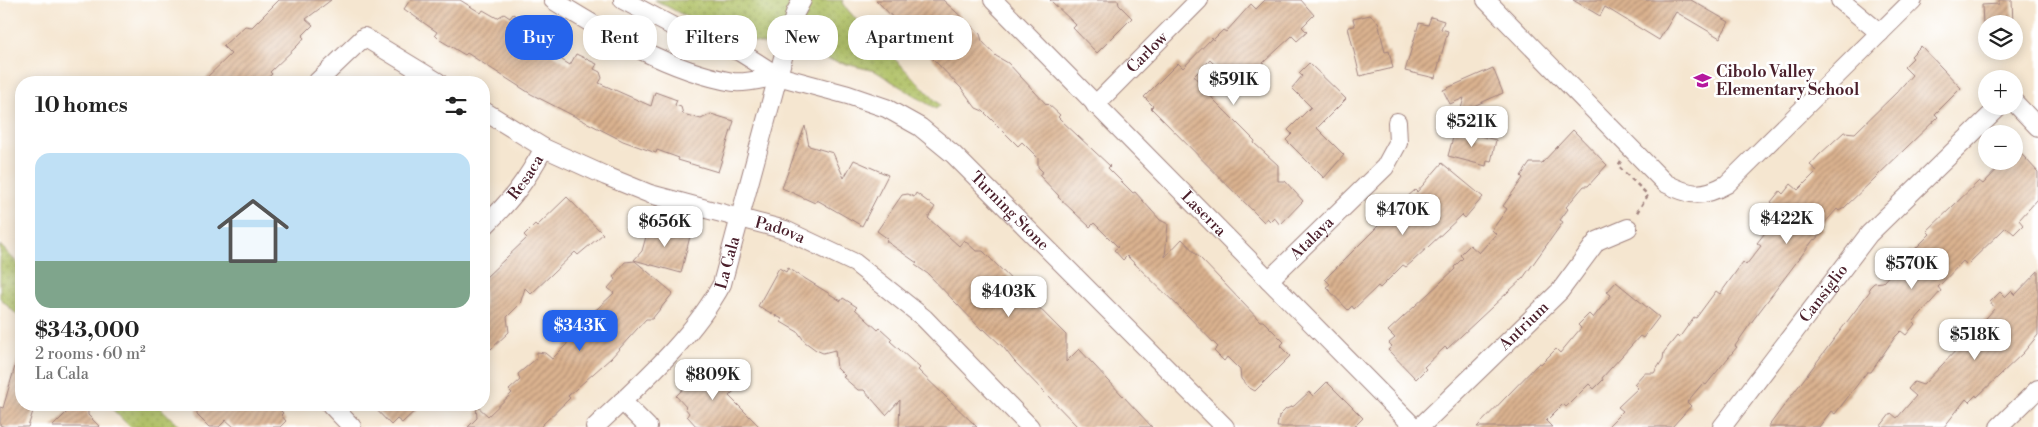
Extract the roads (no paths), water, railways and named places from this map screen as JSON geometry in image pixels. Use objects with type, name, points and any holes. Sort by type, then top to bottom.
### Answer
[{"type":"street","name":"Turning Stone","points":[[553,0],[590,23],[677,66],[734,82],[778,76]]},
{"type":"street","name":"Turning Stone","points":[[623,0],[674,27],[740,52],[778,76],[848,95],[886,108],[920,127],[953,154],[1225,427]]},
{"type":"street","name":"La Cala","points":[[595,427],[622,401],[708,309],[722,284],[795,13],[802,0]]},
{"type":"street","name":"Laserra","points":[[993,0],[1414,427]]},
{"type":"street","name":"Carlow","points":[[1095,105],[1199,0]]},
{"type":"street","points":[[1486,0],[1665,183],[1686,194],[1714,191],[1727,184],[1913,0]]},
{"type":"street","points":[[1840,0],[1880,33]]},
{"type":"street","points":[[323,76],[364,37],[428,76]]},
{"type":"street","points":[[2023,111],[2038,127]]},
{"type":"street","name":"Padova","points":[[490,115],[544,148],[650,194],[785,230],[855,264],[924,318],[1030,427]]},
{"type":"street","name":"Cansiglio","points":[[1722,427],[1869,234],[1991,115]]},
{"type":"street","name":"Atalaya","points":[[1269,280],[1385,167],[1398,143],[1397,122]]},
{"type":"street","name":"Resaca","points":[[490,221],[512,199],[529,177],[544,148]]},
{"type":"street","name":"Antrium","points":[[1420,427],[1560,292],[1598,242],[1628,228]]},
{"type":"street","points":[[2000,427],[2038,389]]},
{"type":"street","points":[[622,401],[648,427]]},
{"type":"street","points":[[337,411],[352,427]]},
{"type":"place","name":"Cibolo Valley Elementary School","points":[[1702,81]]}]
